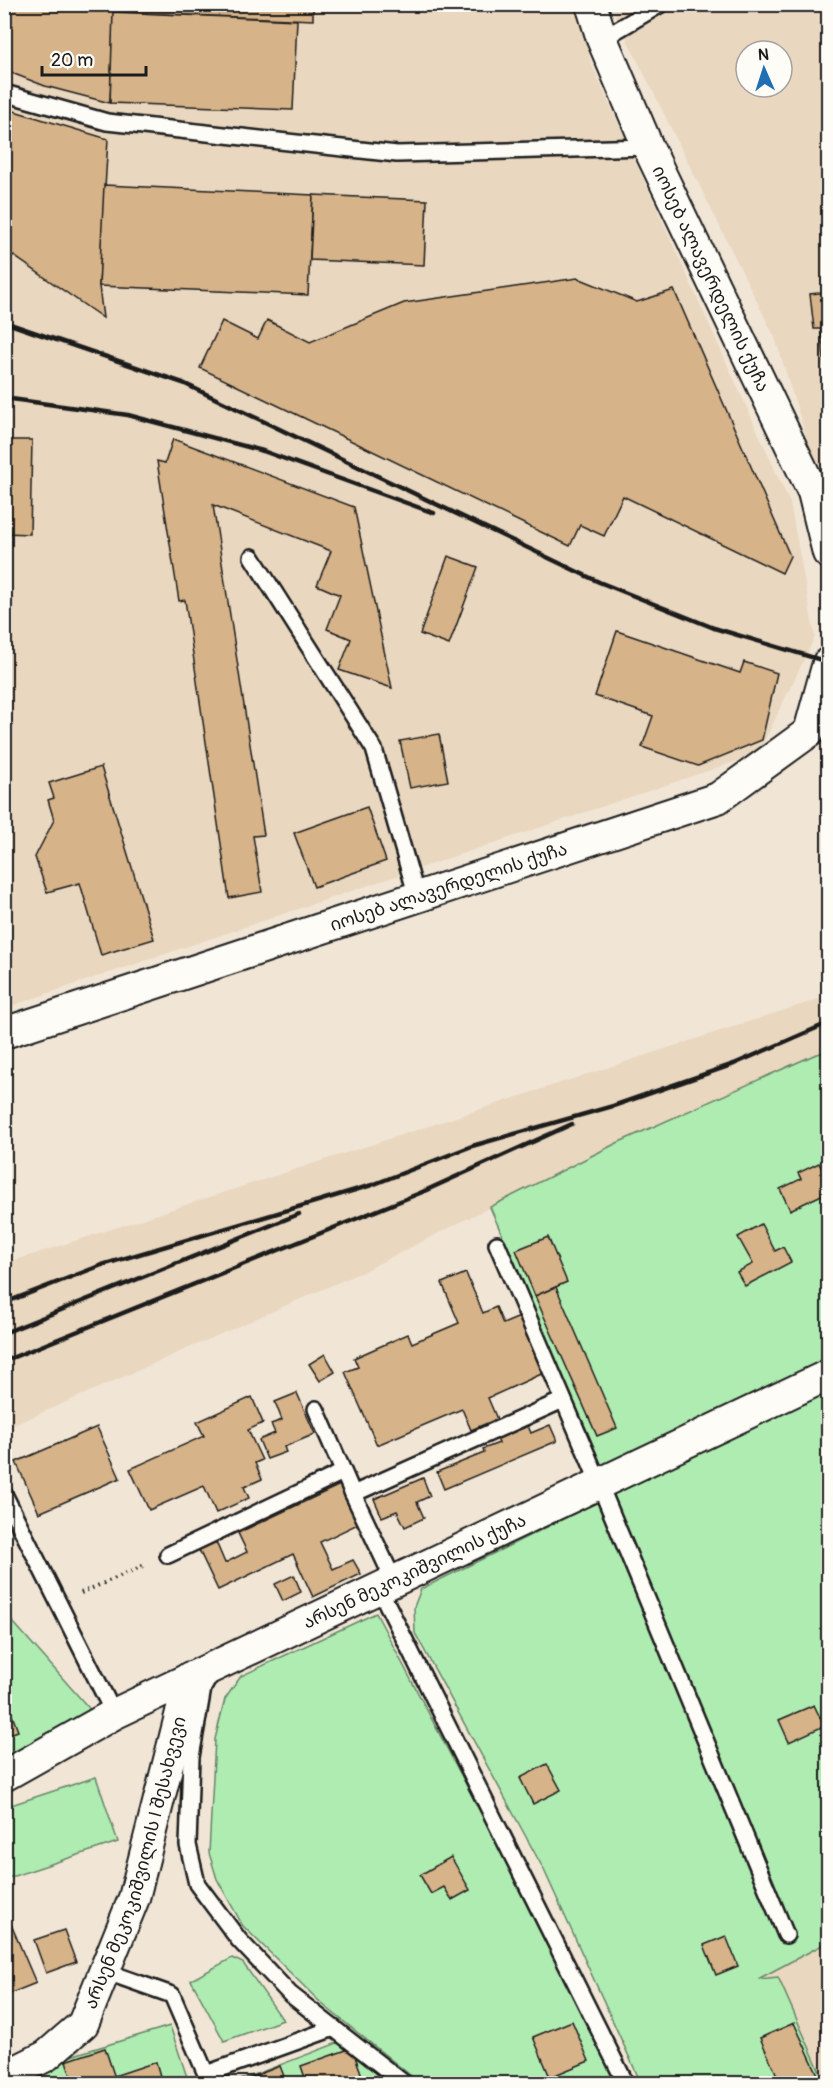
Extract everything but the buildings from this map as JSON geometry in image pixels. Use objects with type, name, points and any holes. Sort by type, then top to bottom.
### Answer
[{"type":"street","name":"იოსებ ალავერდელის ქუჩა","points":[[591,4],[602,39],[648,147],[820,495],[828,553]]},
{"type":"street","name":"იოსებ ალავერდელის ქუჩა","points":[[4,1033],[718,798],[809,732],[828,663]]},
{"type":"street","name":"არსენ მეკოკიშვილის ქუჩა","points":[[4,1776],[114,1714],[828,1375]]},
{"type":"street","name":"არსენ მეკოკიშვილის I შესახვევი","points":[[4,2077],[46,2056],[83,2024],[134,1898],[203,1671]]},
{"type":"lane","points":[[602,39],[661,4]]},
{"type":"lane","points":[[4,93],[107,122],[397,154],[648,147]]},
{"type":"lane","points":[[252,557],[374,749],[417,897]]},
{"type":"lane","points":[[497,1244],[599,1483],[786,1935]]},
{"type":"lane","points":[[353,1494],[563,1400]]},
{"type":"lane","points":[[316,1409],[353,1494],[387,1584],[626,2084]]},
{"type":"lane","points":[[168,1555],[343,1472]]},
{"type":"lane","points":[[4,1494],[114,1714]]},
{"type":"lane","points":[[203,1671],[203,1688],[191,1757],[188,1845],[197,1884],[239,1940],[283,1986],[405,2084]]},
{"type":"lane","points":[[104,1971],[172,1995],[206,2074],[334,2028]]},
{"type":"path","points":[[59,1603],[168,1555]]},
{"type":"shaded area","points":[[4,5],[576,5],[591,63],[790,503],[815,637],[758,754],[5,1008]]},
{"type":"shaded area","points":[[610,5],[828,5],[828,486],[821,484],[775,338]]},
{"type":"shaded area","points":[[828,996],[828,1051],[814,1055],[617,1143],[362,1272],[5,1429],[4,1264]]},
{"type":"shaded area","points":[[828,1942],[828,2083],[825,2083],[778,1977],[756,1980]]},
{"type":"green space","points":[[828,1051],[828,1358],[605,1473],[490,1207],[617,1143],[814,1055]]},
{"type":"green space","points":[[828,1389],[828,1942],[758,1979],[778,1977],[825,2083],[641,2083],[544,1870],[415,1633],[414,1607],[421,1589]]},
{"type":"green space","points":[[376,1613],[536,1918],[618,2083],[420,2083],[322,2004],[243,1926],[217,1879],[209,1853],[215,1739],[225,1699],[241,1676]]},
{"type":"green space","points":[[4,1614],[95,1715],[4,1766]]},
{"type":"green space","points":[[96,1777],[118,1842],[5,1879],[5,1807]]},
{"type":"green space","points":[[232,1958],[243,1963],[283,2020],[224,2041],[191,1980]]},
{"type":"green space","points":[[170,2026],[189,2083],[35,2084],[54,2061]]},
{"type":"green space","points":[[345,2040],[396,2084],[230,2084]]},
{"type":"railway","points":[[4,322],[183,383],[599,582],[714,628],[828,662]]},
{"type":"railway","points":[[4,398],[128,415],[263,451],[434,513]]},
{"type":"railway","points":[[4,1303],[102,1265],[372,1185],[472,1146],[613,1106],[734,1064],[828,1023]]},
{"type":"railway","points":[[4,1361],[420,1193],[572,1124]]},
{"type":"railway","points":[[4,1333],[299,1214]]}]
